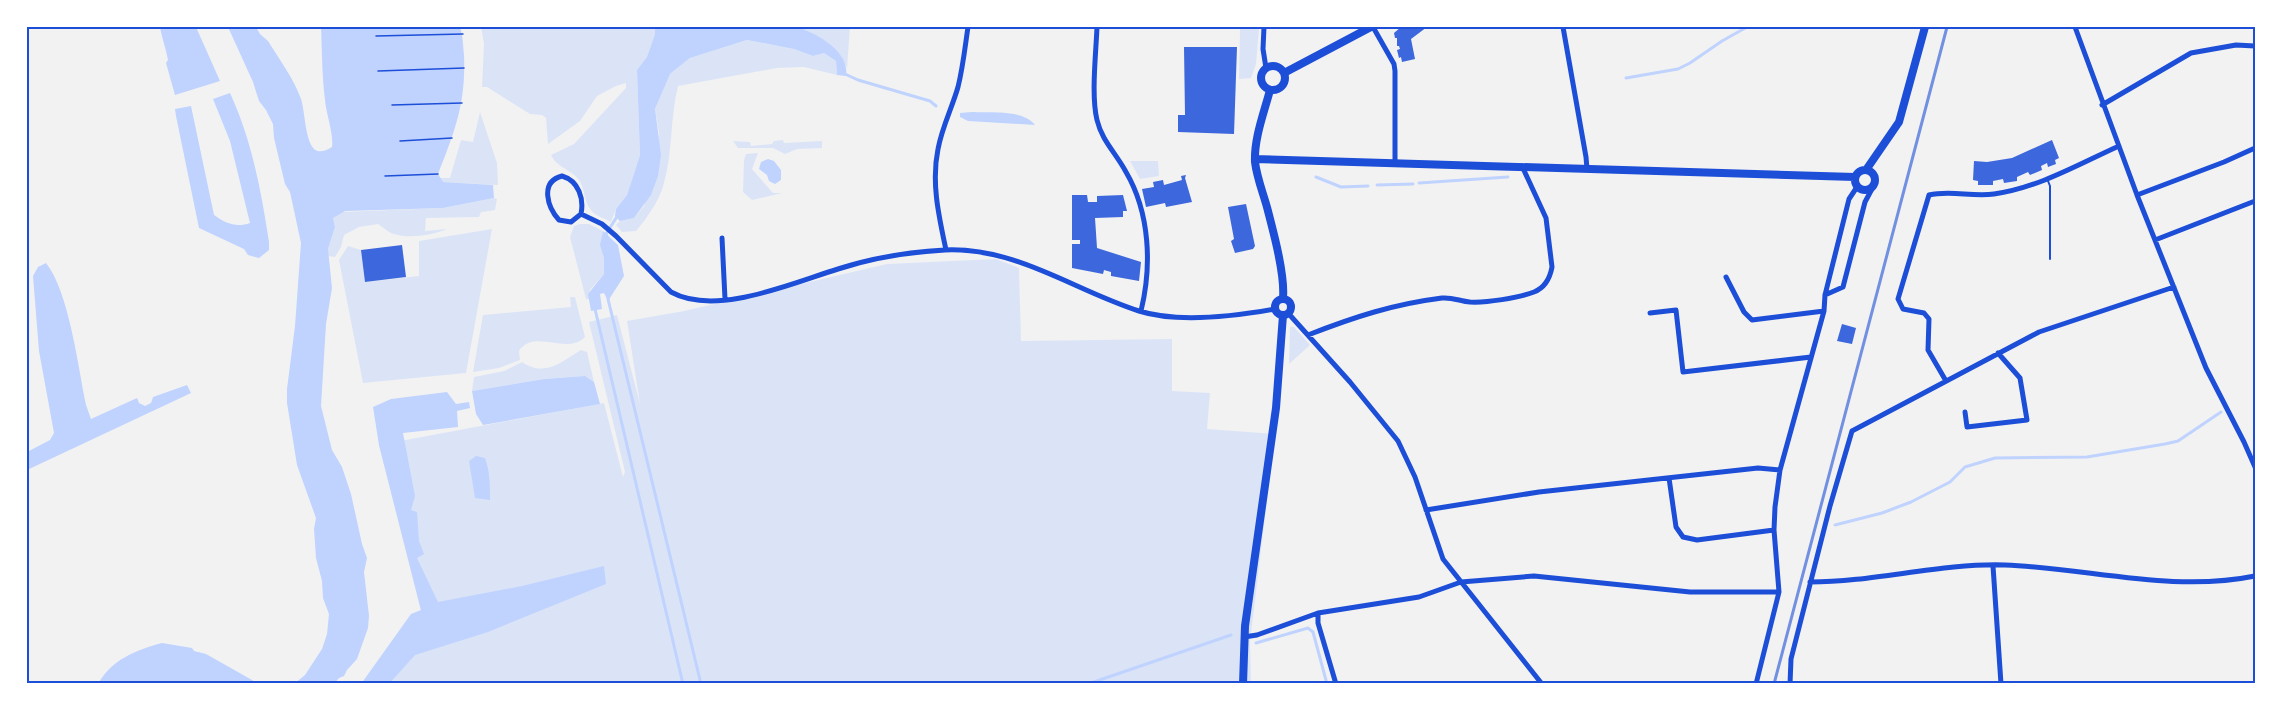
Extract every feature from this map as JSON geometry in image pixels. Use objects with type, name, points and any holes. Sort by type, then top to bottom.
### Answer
[{"type":"main road","points":[[1284,73],[1372,27]]},
{"type":"main road","points":[[1866,170],[1899,122],[1925,27]]},
{"type":"main road","points":[[1276,66],[1284,73],[1285,81],[1281,87],[1270,90],[1262,82],[1262,74],[1266,68],[1276,66]]},
{"type":"main road","points":[[1243,684],[1244,637],[1278,399],[1286,314],[1291,304],[1283,298],[1274,236],[1255,159],[1258,134],[1270,90]]},
{"type":"main road","points":[[1255,159],[1855,177]]},
{"type":"main road","points":[[1866,170],[1874,176],[1873,186],[1867,190],[1857,187],[1855,177],[1859,171],[1866,170]]},
{"type":"main road","points":[[1283,298],[1276,302],[1275,309],[1278,314],[1286,314]]},
{"type":"street","points":[[946,250],[938,209],[937,156],[940,138],[964,61],[968,27]]},
{"type":"street","points":[[1097,27],[1095,102],[1097,121],[1104,140],[1131,180],[1146,231],[1146,275],[1141,311]]},
{"type":"street","points":[[1264,27],[1263,49],[1266,68]]},
{"type":"street","points":[[1372,27],[1394,64],[1395,163]]},
{"type":"street","points":[[1563,27],[1587,169]]},
{"type":"street","points":[[2074,27],[2102,105],[2206,368],[2255,467]]},
{"type":"street","points":[[2102,105],[2192,53],[2236,45],[2255,46]]},
{"type":"street","points":[[1946,381],[1928,350],[1929,319],[1924,313],[1903,309],[1898,300],[1929,195],[1939,192],[1990,195],[2022,190],[2120,146]]},
{"type":"street","points":[[2137,195],[2255,148]]},
{"type":"street","points":[[1308,335],[1383,308],[1443,298],[1471,302],[1497,300],[1527,294],[1542,287],[1552,267],[1546,218],[1522,166]]},
{"type":"street","points":[[567,178],[576,185],[582,201],[581,214],[575,221],[566,223],[554,215],[547,196],[554,179],[567,178]]},
{"type":"street","points":[[1825,295],[1843,287],[1864,202],[1873,186]]},
{"type":"street","points":[[1756,684],[1779,592],[1774,530],[1780,470],[1824,311],[1825,295],[1849,199],[1857,187]]},
{"type":"street","points":[[2155,240],[2255,201]]},
{"type":"street","points":[[581,214],[602,224],[616,236],[671,292],[682,298],[696,301],[725,299],[795,284],[839,268],[901,254],[946,250],[978,251],[1022,261],[1141,311],[1197,316],[1275,309]]},
{"type":"street","points":[[722,238],[725,299]]},
{"type":"street","points":[[1726,277],[1744,312],[1752,320],[1824,311]]},
{"type":"street","points":[[1790,684],[1791,659],[1852,431],[2039,332],[2174,287]]},
{"type":"street","points":[[1650,313],[1676,310],[1683,372],[1811,357]]},
{"type":"street","points":[[1286,314],[1308,335],[1398,441],[1415,477],[1443,558],[1541,684]]},
{"type":"street","points":[[1965,412],[1967,427],[2027,420],[2020,378],[1998,353]]},
{"type":"street","points":[[1426,510],[1539,492],[1758,468],[1780,470]]},
{"type":"street","points":[[1669,478],[1676,527],[1683,537],[1697,540],[1774,530]]},
{"type":"street","points":[[1810,582],[1993,566],[2062,570],[2167,581],[2208,582],[2255,576]]},
{"type":"street","points":[[1993,566],[2001,684]]},
{"type":"street","points":[[1244,637],[1257,635],[1318,613],[1419,597],[1461,582],[1534,576],[1690,592],[1779,592]]},
{"type":"street","points":[[1318,613],[1318,623],[1336,684]]},
{"type":"lane","points":[[2048,178],[2050,186],[2050,259]]},
{"type":"path","points":[[376,36],[463,34]]},
{"type":"path","points":[[378,71],[464,68]]},
{"type":"path","points":[[392,105],[462,103]]},
{"type":"path","points":[[400,141],[452,138]]},
{"type":"path","points":[[385,176],[438,174]]},
{"type":"shaded area","points":[[481,27],[655,27],[647,58],[637,70],[640,155],[627,195],[616,209],[611,222],[593,212],[587,203],[579,180],[557,163],[551,155],[574,144],[626,88],[626,83],[597,96],[580,121],[548,144],[546,118],[542,115],[530,114],[487,87],[482,87],[484,44]]},
{"type":"shaded area","points":[[798,27],[850,27],[847,68],[840,55]]},
{"type":"shaded area","points":[[1242,27],[1259,29],[1256,64],[1251,78],[1239,79],[1240,29]]},
{"type":"shaded area","points":[[747,40],[794,49],[813,56],[824,53],[836,61],[837,75],[804,67],[777,68],[678,86],[669,159],[662,189],[653,208],[636,231],[622,232],[616,225],[620,221],[634,218],[644,206],[659,134],[655,109],[669,75],[690,58]]},
{"type":"shaded area","points":[[480,112],[497,163],[498,185],[442,182],[440,178],[450,178],[461,140],[473,142]]},
{"type":"shaded area","points":[[783,140],[784,143],[822,141],[822,148],[797,149],[785,154],[773,148],[738,148],[733,141],[750,142],[751,146],[772,144],[774,141]]},
{"type":"shaded area","points":[[758,153],[752,169],[773,193],[782,193],[752,200],[743,192],[744,160],[746,154]]},
{"type":"shaded area","points":[[1130,161],[1158,161],[1159,176],[1140,179]]},
{"type":"shaded area","points":[[497,199],[495,210],[481,212],[479,217],[426,218],[425,231],[447,229],[428,235],[400,235],[378,224],[359,227],[344,235],[335,257],[328,256],[335,227],[333,218],[340,212],[443,208]]},
{"type":"shaded area","points":[[589,224],[603,231],[604,274],[590,290],[589,299],[586,299],[570,237],[574,226]]},
{"type":"shaded area","points":[[492,229],[466,373],[363,383],[339,260],[348,246],[361,250],[365,282],[419,276],[419,241]]},
{"type":"shaded area","points":[[996,259],[1019,268],[1021,341],[1172,339],[1172,391],[1210,393],[1207,429],[1275,434],[1250,642],[1251,684],[370,684],[421,611],[379,445],[604,403],[623,477],[625,472],[589,322],[617,315],[640,404],[627,321],[684,311],[887,264]]},
{"type":"shaded area","points":[[570,297],[575,297],[585,337],[569,344],[533,342],[525,345],[519,351],[520,360],[499,368],[473,372],[483,315],[571,307]]},
{"type":"shaded area","points":[[1290,327],[1294,327],[1310,345],[1289,364]]},
{"type":"shaded area","points":[[581,350],[587,352],[594,382],[585,376],[544,379],[472,391],[474,377],[504,371],[522,362],[531,367],[546,368],[560,363]]},
{"type":"water","points":[[160,27],[196,27],[220,81],[175,95],[166,63],[168,60]]},
{"type":"water","points":[[228,27],[256,27],[268,41],[298,92],[311,145],[314,149],[321,151],[332,147],[332,142],[324,91],[321,27],[460,27],[464,55],[461,102],[454,130],[438,174],[443,182],[493,185],[494,198],[443,208],[345,211],[333,218],[335,227],[328,249],[332,288],[326,324],[321,406],[332,450],[342,467],[351,494],[367,558],[364,572],[369,616],[368,628],[357,659],[344,676],[334,684],[294,684],[305,675],[322,649],[327,634],[329,614],[323,598],[322,581],[316,558],[314,529],[316,518],[297,465],[287,403],[301,243],[290,192],[285,184],[274,138],[273,124],[259,101],[253,82]]},
{"type":"water","points":[[655,27],[798,27],[823,39],[838,51],[846,67],[846,76],[837,75],[836,61],[824,53],[813,56],[794,49],[747,40],[690,58],[670,74],[655,109],[661,155],[658,176],[651,195],[634,218],[620,221],[615,216],[616,209],[627,195],[640,155],[637,70],[647,57],[655,34]]},
{"type":"water","points":[[230,93],[250,148],[263,204],[269,250],[259,258],[248,255],[244,249],[199,228],[176,116],[175,109],[191,106],[214,215],[231,224],[250,223],[230,141],[213,99]]},
{"type":"water","points":[[960,113],[1015,114],[1023,116],[1035,125],[968,121],[960,117]]},
{"type":"water","points":[[768,159],[774,161],[781,170],[781,180],[775,184],[769,181],[767,175],[759,169],[761,162]]},
{"type":"water","points":[[603,231],[618,245],[624,276],[608,301],[604,293],[600,294],[602,309],[591,311],[588,294],[604,274],[604,258],[600,245]]},
{"type":"water","points":[[46,263],[54,276],[67,310],[86,405],[91,419],[137,398],[139,403],[145,406],[151,403],[153,397],[187,385],[191,393],[27,470],[27,452],[50,440],[54,433],[39,351],[33,276],[38,267]]},
{"type":"water","points":[[585,376],[594,382],[600,404],[483,425],[476,414],[472,391],[544,379]]},
{"type":"water","points":[[447,392],[456,404],[469,402],[470,408],[457,411],[458,427],[403,433],[415,496],[411,510],[417,512],[419,541],[424,554],[417,558],[438,602],[522,586],[604,566],[606,584],[488,632],[415,655],[389,684],[361,684],[411,614],[421,610],[379,445],[373,407],[391,399]]},
{"type":"water","points":[[476,456],[485,458],[487,463],[490,500],[475,498],[469,461]]},
{"type":"water","points":[[162,643],[192,648],[259,684],[98,684],[117,662],[143,649]]},
{"type":"building","points":[[1401,27],[1427,27],[1411,39],[1415,59],[1402,62],[1401,57],[1399,58],[1397,50],[1400,49],[1394,33]]},
{"type":"building","points":[[1184,47],[1237,47],[1234,134],[1178,132],[1178,115],[1185,115]]},
{"type":"building","points":[[2052,140],[2059,158],[2055,160],[2056,164],[2048,167],[2047,163],[2041,166],[2042,170],[2030,175],[2028,172],[2017,177],[2017,181],[2004,183],[2003,179],[1993,181],[1993,185],[1978,185],[1978,181],[1973,180],[1974,161],[1987,162],[2012,158]]},
{"type":"building","points":[[1186,175],[1192,202],[1166,207],[1165,203],[1146,207],[1142,189],[1154,187],[1153,182],[1163,180],[1164,185],[1182,180],[1181,176]]},
{"type":"building","points":[[1072,195],[1087,195],[1088,202],[1097,202],[1097,196],[1123,195],[1127,211],[1123,211],[1123,217],[1095,218],[1097,248],[1141,262],[1139,281],[1111,276],[1111,272],[1104,270],[1103,274],[1072,268],[1072,244],[1080,244],[1080,240],[1072,240]]},
{"type":"building","points":[[1246,204],[1255,246],[1253,249],[1235,253],[1231,241],[1234,239],[1228,207]]},
{"type":"building","points":[[402,245],[406,277],[365,282],[361,250]]},
{"type":"building","points":[[1842,324],[1856,328],[1852,344],[1837,341]]},
{"type":"waterway","points":[[1626,78],[1678,69],[1747,27]]},
{"type":"waterway","points":[[845,74],[930,101],[936,106]]},
{"type":"waterway","points":[[1316,177],[1341,187],[1368,186]]},
{"type":"waterway","points":[[1419,183],[1508,177]]},
{"type":"waterway","points":[[1377,185],[1413,184]]},
{"type":"waterway","points":[[607,237],[606,234],[618,215]]},
{"type":"waterway","points":[[608,299],[701,684]]},
{"type":"waterway","points":[[595,309],[683,684]]},
{"type":"waterway","points":[[1835,525],[1882,513],[1911,502],[1950,482],[1965,467],[1995,458],[2087,457],[2165,444],[2178,441],[2221,412]]},
{"type":"waterway","points":[[1256,643],[1308,628],[1313,632],[1327,684]]},
{"type":"waterway","points":[[1088,684],[1231,635]]},
{"type":"railway","points":[[1774,684],[1947,27]]}]
